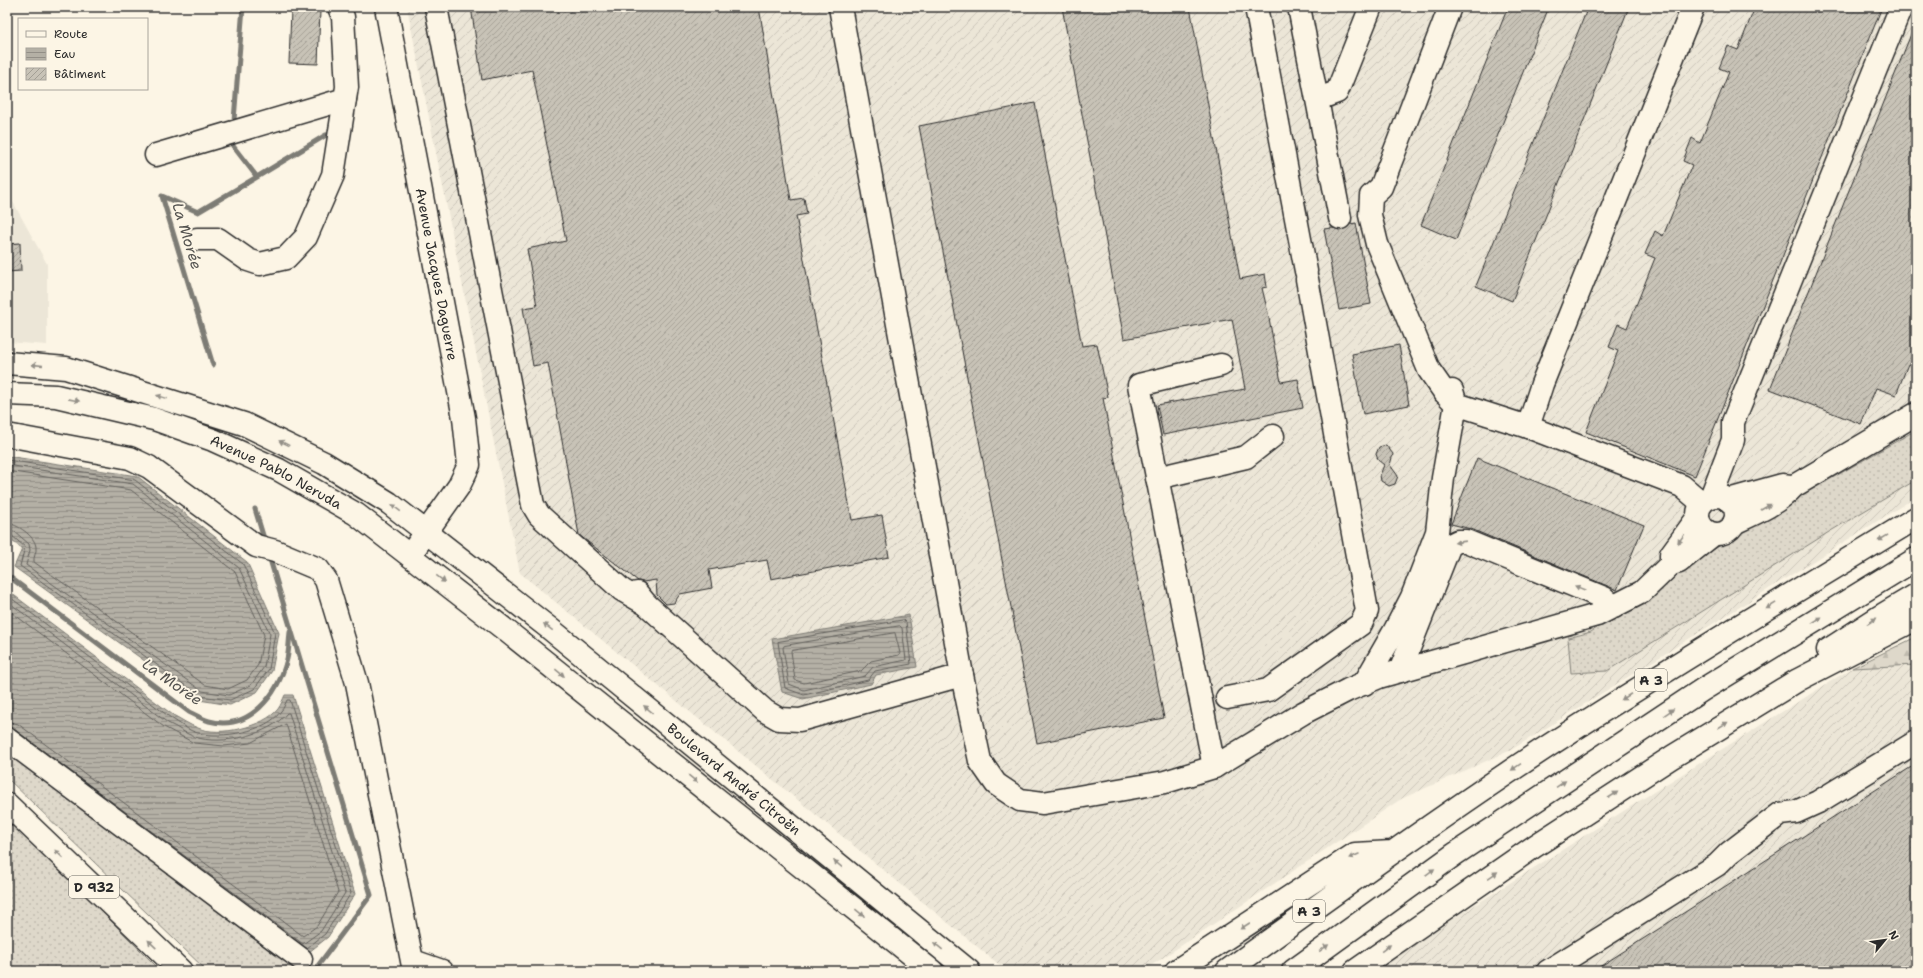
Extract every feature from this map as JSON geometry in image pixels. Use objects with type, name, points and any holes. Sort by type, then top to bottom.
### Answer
[{"type":"main road","points":[[197,239],[218,239],[248,260],[260,264],[286,258],[306,238],[333,175],[347,87],[342,17],[339,7]]},
{"type":"main road","name":"Avenue Jacques Daguerre","points":[[386,7],[464,418],[469,465],[459,486],[410,555]]},
{"type":"main road","points":[[436,7],[533,505],[538,515],[622,590],[646,604],[765,711],[779,719],[800,720],[872,709],[962,675]]},
{"type":"main road","points":[[840,7],[962,675],[980,761],[996,784],[1020,800],[1043,802],[1165,782],[1214,767],[1303,713],[1364,684],[1400,671],[1597,615],[1642,592],[1671,564],[1679,562],[1714,534],[1726,532],[1734,522],[1753,515],[1785,496],[1794,486],[1916,414]]},
{"type":"main road","points":[[1227,698],[1268,690],[1361,624],[1367,610],[1307,275],[1256,7]]},
{"type":"main road","points":[[1299,7],[1340,218]]},
{"type":"main road","points":[[1318,100],[1337,92],[1370,9],[1368,7]]},
{"type":"main road","points":[[1364,684],[1412,597],[1437,532],[1443,478],[1456,404],[1448,379],[1406,284],[1389,237],[1384,216],[1386,195],[1381,187],[1450,7]]},
{"type":"main road","points":[[1528,427],[1542,384],[1693,7]]},
{"type":"main road","points":[[1714,534],[1703,528],[1733,440],[1734,422],[1901,7]]},
{"type":"main road","points":[[156,155],[345,99]]},
{"type":"main road","name":"Avenue Pablo Neruda","points":[[7,363],[66,368],[244,424],[324,463],[389,503],[499,588]]},
{"type":"main road","points":[[1214,767],[1139,385],[1221,365]]},
{"type":"main road","name":"Avenue Pablo Neruda","points":[[7,394],[56,396],[154,419],[213,440],[278,470],[356,514],[508,632]]},
{"type":"main road","points":[[1456,404],[1528,427],[1682,486],[1710,504],[1735,510],[1734,522]]},
{"type":"main road","points":[[7,435],[130,458],[149,466],[266,549],[318,569],[326,580],[357,683],[414,966],[442,971]]},
{"type":"main road","points":[[1157,478],[1246,458],[1273,436]]},
{"type":"main road","points":[[1671,564],[1671,554],[1710,504],[1782,485],[1794,486]]},
{"type":"main road","name":"A 3","points":[[1227,971],[1392,852],[1539,752],[1690,655],[1916,518]]},
{"type":"main road","points":[[1400,671],[1450,545],[1458,541],[1466,541],[1604,598],[1614,607]]},
{"type":"main road","name":"A 3","points":[[1292,971],[1455,854],[1702,690],[1916,559]]},
{"type":"main road","name":"Boulevard André Citroën","points":[[499,588],[969,971]]},
{"type":"main road","points":[[1798,680],[1823,653],[1916,595]]},
{"type":"main road","points":[[1355,971],[1535,846],[1672,757],[1798,680],[1916,619]]},
{"type":"main road","name":"Boulevard André Citroën","points":[[508,632],[932,971]]},
{"type":"main road","points":[[7,739],[301,959]]},
{"type":"main road","points":[[1548,971],[1717,864],[1780,814],[1796,812],[1818,802],[1916,742]]},
{"type":"main road","name":"D 932","points":[[7,804],[180,971]]},
{"type":"main road","points":[[1176,971],[1356,854],[1392,852]]},
{"type":"shaded area","points":[[407,7],[1916,7],[1916,497],[1511,750],[1401,799],[1143,971],[1007,971],[520,573]]},
{"type":"shaded area","points":[[7,191],[47,264],[47,345],[7,342]]},
{"type":"shaded area","points":[[1916,665],[1916,971],[1375,971],[1404,950],[1852,668]]},
{"type":"green space","points":[[1916,430],[1916,480],[1829,532],[1607,671],[1571,673],[1568,638],[1591,632],[1680,570],[1806,493]]},
{"type":"green space","points":[[1916,637],[1916,665],[1852,668]]},
{"type":"green space","points":[[7,735],[304,956],[319,971],[207,971],[7,778]]},
{"type":"green space","points":[[7,817],[161,971],[7,971]]},
{"type":"water","points":[[7,456],[137,476],[247,562],[279,633],[272,671],[257,692],[230,705],[199,700],[14,567],[22,549],[7,537]]},
{"type":"water","points":[[7,590],[173,715],[198,728],[207,731],[229,731],[241,729],[263,721],[278,709],[285,695],[293,695],[355,894],[328,937],[304,956],[7,735]]},
{"type":"water","points":[[909,615],[917,667],[876,675],[871,684],[803,699],[782,692],[772,639]]},
{"type":"building","points":[[471,7],[759,7],[791,200],[804,198],[807,214],[796,216],[852,520],[882,515],[889,557],[771,579],[767,560],[709,570],[712,588],[680,594],[674,603],[666,604],[657,595],[656,580],[643,582],[638,581],[579,535],[548,363],[533,366],[523,308],[537,306],[527,249],[566,241],[532,70],[482,80]]},
{"type":"building","points":[[1062,7],[1190,7],[1240,279],[1265,274],[1267,287],[1262,288],[1281,382],[1298,379],[1303,408],[1163,435],[1157,405],[1245,389],[1232,319],[1124,339]]},
{"type":"building","points":[[1508,7],[1549,7],[1456,240],[1421,225]]},
{"type":"building","points":[[1588,7],[1629,7],[1512,301],[1476,286]]},
{"type":"building","points":[[1755,7],[1882,7],[1695,476],[1586,432],[1618,351],[1609,347],[1618,324],[1627,328],[1655,258],[1645,254],[1655,231],[1663,236],[1692,165],[1683,161],[1692,138],[1700,143],[1729,72],[1719,68],[1728,46],[1738,50]]},
{"type":"building","points":[[291,10],[320,11],[318,64],[289,63]]},
{"type":"building","points":[[1915,24],[1916,367],[1908,364],[1896,395],[1876,388],[1861,424],[1770,389]]},
{"type":"building","points":[[1035,103],[1082,346],[1097,344],[1108,397],[1103,398],[1164,718],[1037,743],[919,126]]},
{"type":"building","points":[[1356,223],[1371,304],[1339,310],[1324,229],[1332,228],[1342,230],[1350,224]]},
{"type":"building","points":[[20,243],[21,271],[7,272],[7,244]]},
{"type":"building","points":[[1399,345],[1409,405],[1363,414],[1352,354]]},
{"type":"building","points":[[1386,445],[1393,454],[1390,465],[1398,476],[1395,484],[1389,486],[1381,481],[1380,475],[1384,465],[1378,460],[1376,454],[1379,447]]},
{"type":"building","points":[[1477,458],[1644,525],[1617,590],[1471,529],[1451,524]]},
{"type":"building","points":[[1916,764],[1916,971],[1593,971]]},
{"type":"waterway","name":"La Morée","points":[[234,120],[243,7]]},
{"type":"waterway","name":"La Morée","points":[[257,177],[326,135]]},
{"type":"waterway","name":"La Morée","points":[[213,365],[162,196],[198,212],[257,177],[233,146]]},
{"type":"waterway","name":"La Morée","points":[[255,509],[265,542]]},
{"type":"waterway","name":"La Morée","points":[[269,556],[371,895],[314,971]]},
{"type":"waterway","name":"La Morée","points":[[7,575],[189,712],[209,721],[223,723],[237,721],[249,716],[260,708],[277,685],[283,672],[288,656],[290,632]]}]
